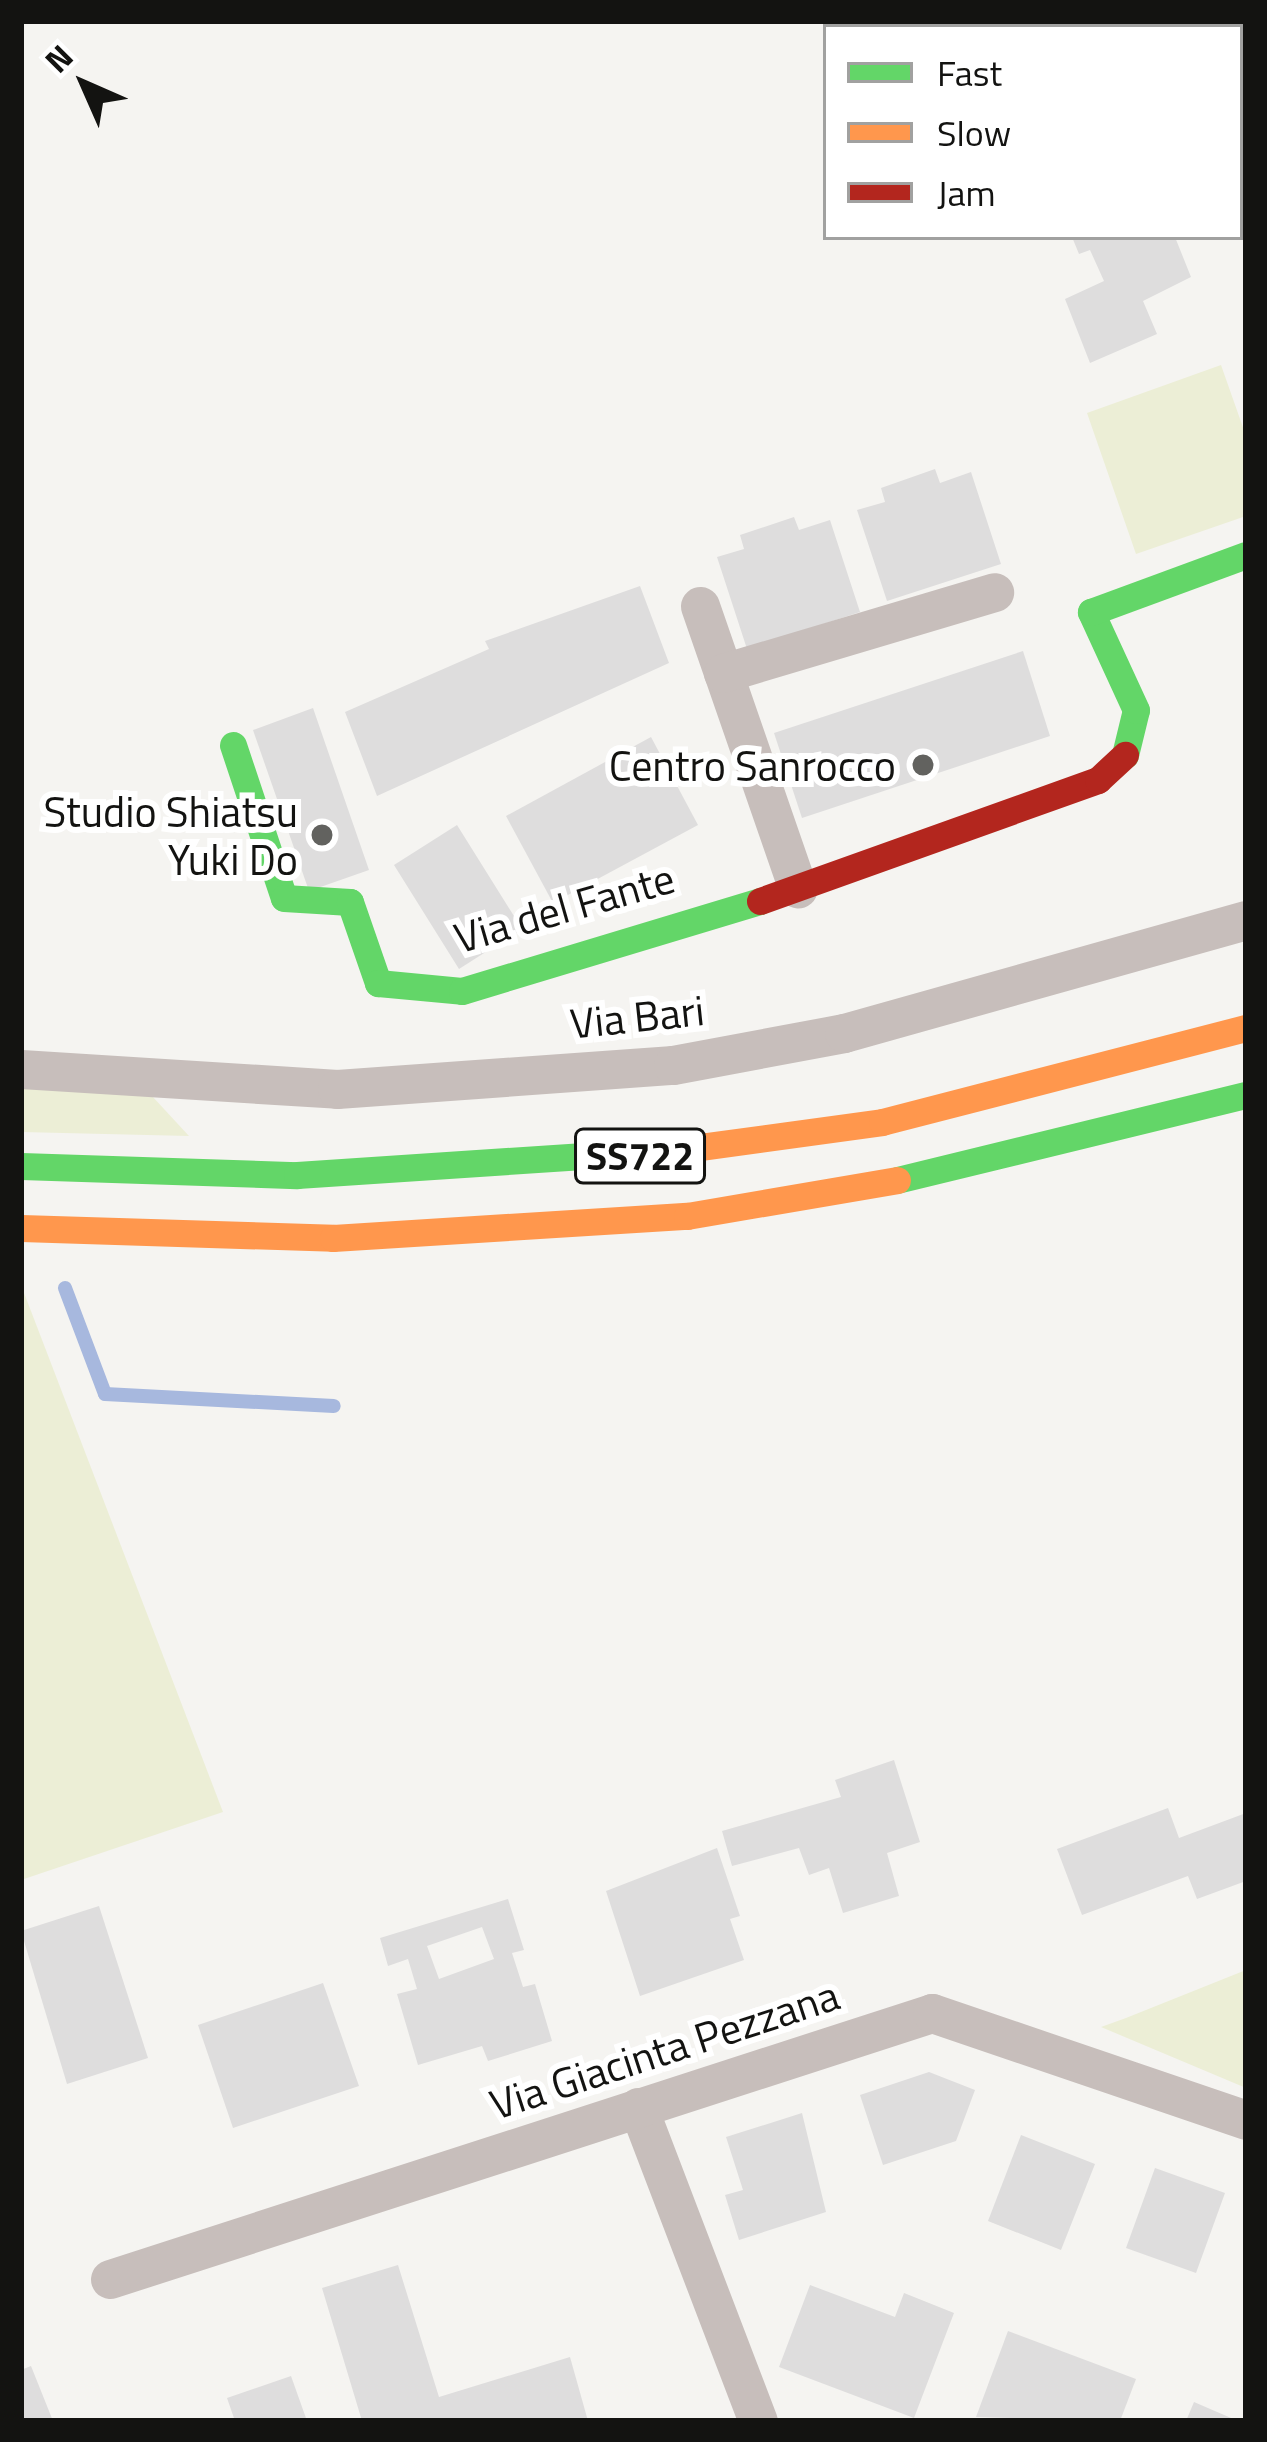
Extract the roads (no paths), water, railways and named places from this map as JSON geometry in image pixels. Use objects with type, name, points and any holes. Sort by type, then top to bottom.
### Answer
[{"type":"main road","name":"Via del Fante","points":[[233,745],[284,898],[350,902],[378,983],[462,992],[798,889],[1098,780],[1127,753],[1136,710],[1091,612],[1246,556]]},
{"type":"main road","name":"SS722","points":[[21,1166],[297,1175],[598,1161],[882,1122],[1246,1028]]},
{"type":"main road","name":"SS722","points":[[21,1228],[333,1238],[687,1216],[975,1167],[1246,1095]]},
{"type":"street","points":[[724,673],[994,592]]},
{"type":"street","points":[[700,606],[798,889]]},
{"type":"street","name":"Via Bari","points":[[21,1070],[337,1089],[673,1065],[844,1033],[1246,920]]},
{"type":"street","name":"Via Giacinta Pezzana","points":[[110,2278],[932,2013],[1246,2120]]},
{"type":"street","points":[[638,2107],[758,2421]]},
{"type":"waterway","points":[[65,1288],[105,1394],[334,1406]]},
{"type":"place","name":"Centro Sanrocco","points":[[923,765]]},
{"type":"place","name":"Studio Shiatsu Yuki Do","points":[[322,835]]}]
